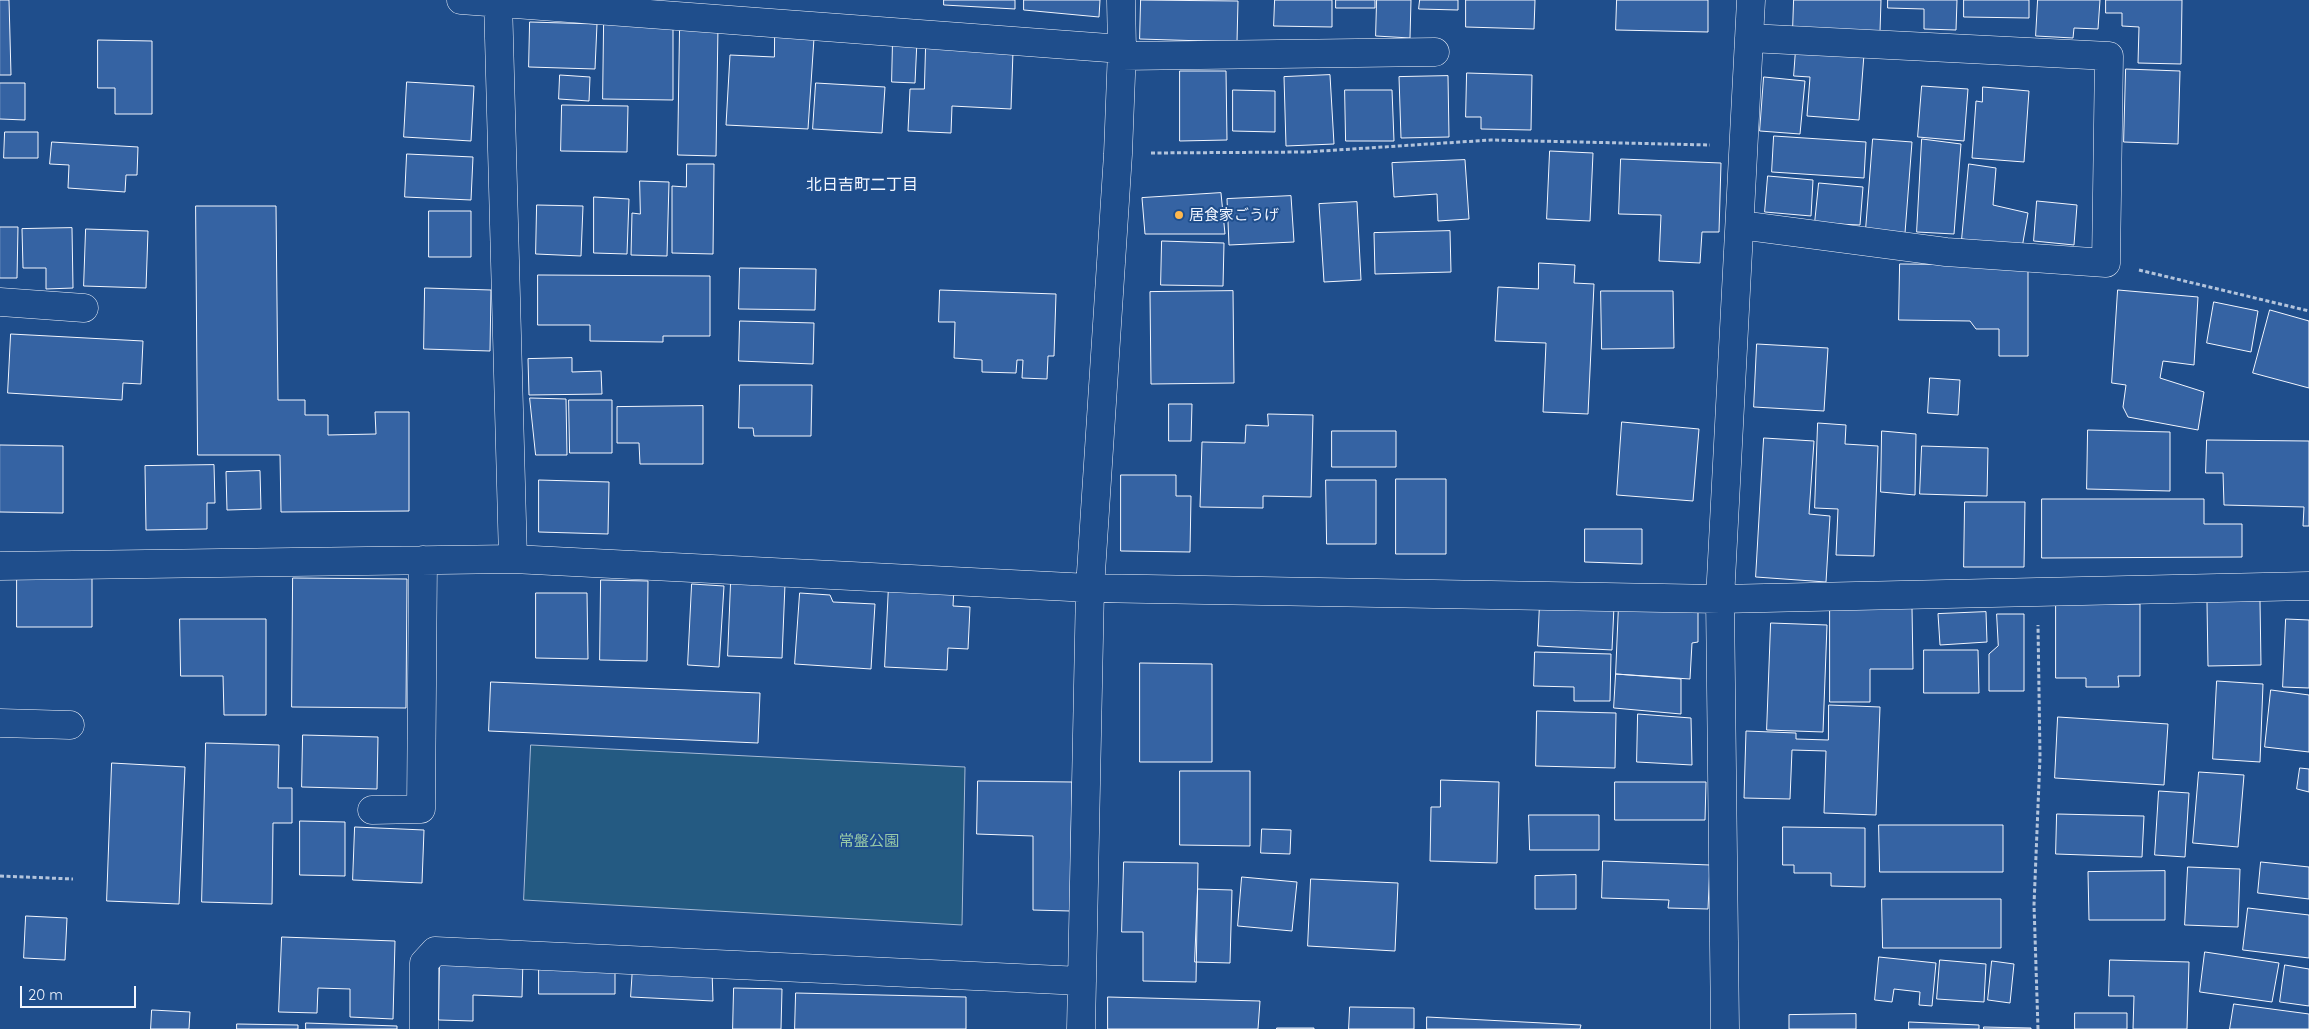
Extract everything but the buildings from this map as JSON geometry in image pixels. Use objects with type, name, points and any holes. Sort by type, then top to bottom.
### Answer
[{"type":"street","points":[[461,0],[498,1],[1122,53],[1435,52]]},
{"type":"street","points":[[1081,1029],[1090,588],[1118,154],[1122,53],[1121,0]]},
{"type":"street","points":[[1725,1029],[1720,599],[1751,0]]},
{"type":"street","points":[[498,1],[513,558]]},
{"type":"street","points":[[1740,224],[1946,252],[2106,263],[2109,56],[1749,38]]},
{"type":"street","points":[[0,302],[84,308]]},
{"type":"street","points":[[0,566],[513,558],[1090,588],[1720,599],[2309,586]]},
{"type":"street","points":[[372,810],[421,809],[423,560]]},
{"type":"street","points":[[0,723],[70,725]]},
{"type":"street","points":[[424,1029],[424,963],[435,951],[1082,981]]},
{"type":"path","points":[[1118,154],[1306,152],[1491,140],[1744,146]]},
{"type":"path","points":[[2106,263],[2309,311]]},
{"type":"path","points":[[2038,592],[2040,757],[2034,905],[2038,1029]]},
{"type":"path","points":[[0,876],[73,879]]},
{"type":"green space","name":"常盤公園","points":[[531,745],[965,767],[962,925],[524,900]]},
{"type":"place","name":"居食家ごうげ","points":[[1179,215]]},
{"type":"district","name":"北日吉町二丁目","points":[[862,185]]}]
